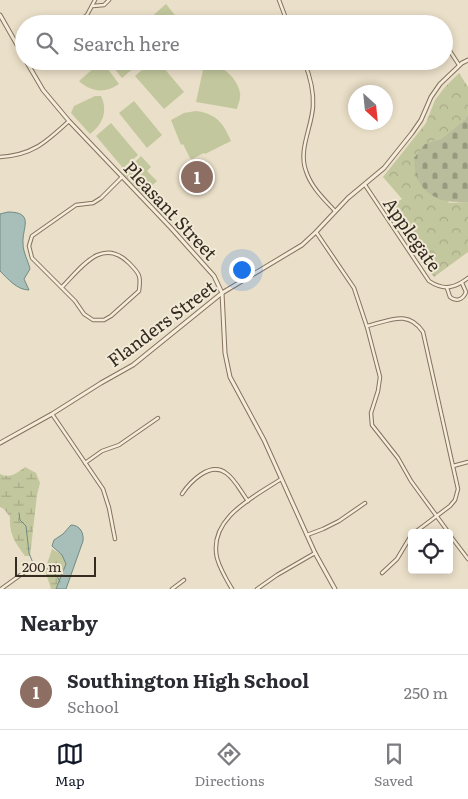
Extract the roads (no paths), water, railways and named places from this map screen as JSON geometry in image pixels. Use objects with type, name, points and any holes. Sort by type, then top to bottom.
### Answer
[{"type":"street","points":[[88,15],[95,0]]},
{"type":"street","points":[[92,6],[104,5],[109,0]]},
{"type":"street","points":[[279,0],[285,15]]},
{"type":"street","points":[[0,14],[15,41]]},
{"type":"street","points":[[453,56],[459,66]]},
{"type":"street","name":"Flanders Street","points":[[0,443],[133,365],[222,293],[302,245],[348,198],[384,168],[421,120],[431,97],[440,84],[468,60]]},
{"type":"street","name":"Pleasant Street","points":[[31,70],[43,90],[69,121],[214,276],[222,293],[226,353],[230,377],[264,440],[315,553],[335,589]]},
{"type":"street","points":[[308,70],[312,81],[313,107],[304,155],[305,169],[311,183],[335,211]]},
{"type":"street","points":[[0,157],[21,154],[35,149],[69,121]]},
{"type":"street","points":[[62,286],[90,258],[100,253],[113,253],[124,257],[139,272],[139,291],[111,316],[104,320],[93,320],[84,314],[62,286],[32,258],[29,246],[32,236],[76,205],[93,203],[101,198],[122,177]]},
{"type":"street","name":"Applegate","points":[[365,185],[426,277],[437,286],[447,288],[454,287],[468,278]]},
{"type":"street","points":[[316,232],[354,288],[367,326],[380,377],[371,413],[372,425],[398,458],[411,481],[446,529]]},
{"type":"street","name":"Applegate","points":[[447,288],[450,298],[459,300],[466,292],[462,282]]},
{"type":"street","points":[[367,326],[403,317],[416,323],[422,332],[458,495],[450,506],[418,529]]},
{"type":"street","points":[[52,414],[100,484],[105,495],[115,539]]},
{"type":"street","points":[[85,463],[102,451],[118,446],[158,418]]},
{"type":"street","points":[[453,466],[468,462]]},
{"type":"street","points":[[182,494],[186,487],[199,475],[212,470],[219,470],[230,476],[248,501]]},
{"type":"street","points":[[232,589],[222,572],[217,557],[216,545],[219,532],[226,519],[248,501],[281,479]]},
{"type":"street","points":[[307,535],[339,521],[365,503]]},
{"type":"street","points":[[453,538],[468,559]]},
{"type":"street","points":[[382,573],[397,559],[408,541]]},
{"type":"street","points":[[257,589],[315,553]]},
{"type":"street","points":[[1,589],[26,571]]},
{"type":"street","points":[[172,589],[184,580]]},
{"type":"water","points":[[8,212],[22,215],[24,218],[23,247],[30,269],[24,279],[29,290],[17,286],[0,271],[0,214]]},
{"type":"water","points":[[71,525],[77,526],[81,530],[83,541],[66,589],[56,589],[66,564],[62,555],[52,546],[54,540]]},
{"type":"waterway","points":[[19,513],[20,520],[26,526],[29,553],[33,563],[52,571],[60,582]]},
{"type":"place","name":"Southington High School","points":[[197,177]]}]
